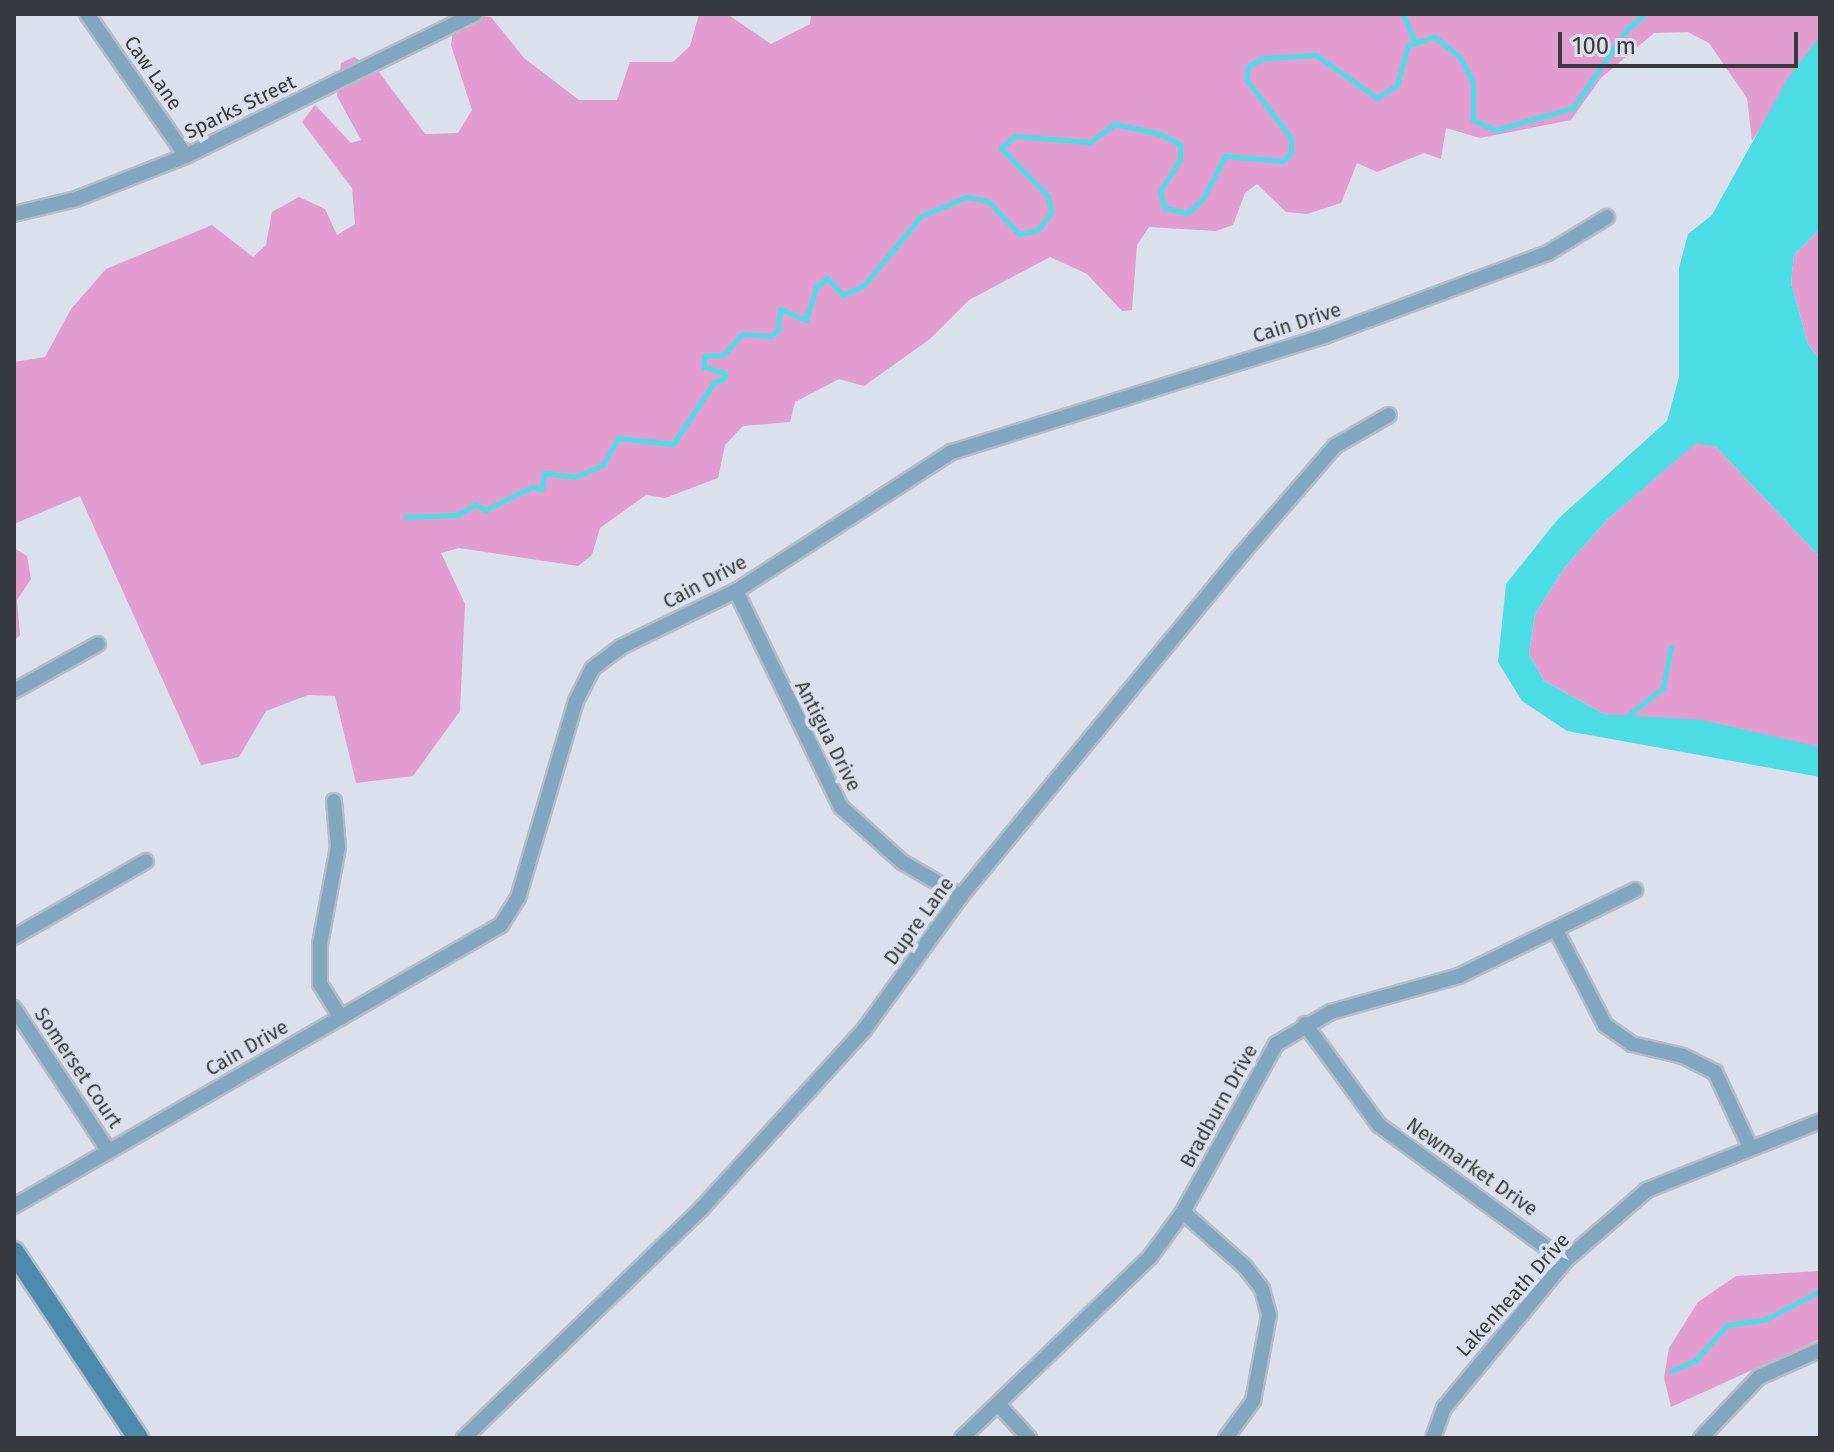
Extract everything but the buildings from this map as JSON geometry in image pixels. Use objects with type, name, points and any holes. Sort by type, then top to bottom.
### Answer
[{"type":"main road","points":[[14,1252],[138,1438]]},
{"type":"street","name":"Caw Lane","points":[[87,14],[186,156]]},
{"type":"street","name":"Sparks Street","points":[[14,214],[76,199],[186,156],[475,14]]},
{"type":"street","name":"Cain Drive","points":[[14,1206],[501,925],[518,898],[576,701],[593,668],[621,647],[736,591],[952,452],[1322,337],[1548,253],[1607,217]]},
{"type":"street","name":"Dupre Lane","points":[[464,1438],[702,1208],[864,1030],[961,896],[1326,456],[1389,415]]},
{"type":"street","name":"Antigua Drive","points":[[736,591],[841,807],[902,862],[961,896]]},
{"type":"street","points":[[14,691],[98,644]]},
{"type":"street","points":[[334,801],[338,847],[320,944],[320,984],[341,1018]]},
{"type":"street","points":[[14,937],[146,861]]},
{"type":"street","name":"Bradburn Drive","points":[[962,1438],[1150,1257],[1183,1212],[1276,1044],[1305,1024],[1459,976],[1635,890]]},
{"type":"street","points":[[1556,930],[1605,1025],[1632,1044],[1683,1056],[1715,1072],[1750,1147]]},
{"type":"street","name":"Somerset Court","points":[[14,1008],[108,1150]]},
{"type":"street","name":"Newmarket Drive","points":[[1305,1024],[1379,1125],[1565,1261]]},
{"type":"street","name":"Lakenheath Drive","points":[[1433,1438],[1444,1408],[1565,1261],[1647,1190],[1820,1121]]},
{"type":"street","points":[[1183,1212],[1245,1267],[1262,1289],[1269,1315],[1253,1401],[1226,1438]]},
{"type":"street","points":[[1701,1438],[1759,1377],[1820,1350]]},
{"type":"street","points":[[998,1404],[1029,1438]]},
{"type":"shaded area","points":[[455,14],[491,17],[524,58],[579,100],[617,100],[630,62],[673,62],[690,46],[699,14],[727,14],[771,44],[810,24],[811,14],[1820,14],[1820,36],[1752,141],[1747,98],[1709,43],[1688,32],[1654,33],[1601,78],[1571,120],[1480,138],[1446,128],[1441,159],[1424,153],[1377,172],[1357,163],[1341,203],[1307,214],[1286,212],[1257,184],[1245,193],[1233,225],[1216,231],[1149,227],[1137,245],[1132,310],[1122,311],[1087,274],[1050,257],[969,300],[930,339],[864,386],[839,379],[795,402],[790,422],[743,426],[725,445],[718,478],[665,498],[646,495],[600,528],[592,555],[578,566],[459,548],[441,553],[465,604],[460,711],[413,776],[356,783],[335,696],[308,695],[266,711],[239,757],[201,765],[80,496],[14,524],[14,362],[45,357],[71,309],[106,269],[212,225],[253,257],[266,245],[272,212],[299,197],[325,209],[337,235],[355,224],[352,188],[302,122],[315,105],[351,143],[361,140],[337,96],[341,63],[354,57],[379,72],[425,134],[458,133],[472,110],[451,45]]},
{"type":"shaded area","points":[[1820,229],[1820,360],[1808,344],[1791,283],[1794,255]]},
{"type":"shaded area","points":[[1696,442],[1716,447],[1820,557],[1820,747],[1604,714],[1544,681],[1529,654],[1535,614],[1565,567],[1607,520]]},
{"type":"shaded area","points":[[14,548],[27,556],[31,579],[17,600],[20,635],[14,641]]},
{"type":"shaded area","points":[[1820,1271],[1820,1339],[1671,1407],[1664,1378],[1669,1348],[1698,1302],[1736,1276]]},
{"type":"water","points":[[1820,36],[1820,229],[1794,255],[1791,283],[1808,344],[1820,360],[1820,557],[1716,447],[1696,443],[1607,520],[1565,567],[1535,614],[1529,654],[1544,681],[1604,714],[1702,720],[1820,747],[1820,777],[1567,731],[1522,701],[1498,662],[1506,584],[1558,519],[1667,421],[1679,377],[1679,268],[1688,234],[1712,215],[1788,78]]},
{"type":"waterway","points":[[1403,14],[1414,40]]},
{"type":"waterway","points":[[405,517],[457,515],[476,504],[485,510],[532,487],[542,489],[544,473],[575,477],[603,465],[618,438],[673,444],[714,382],[723,380],[725,373],[704,367],[704,356],[723,355],[742,334],[771,336],[778,330],[780,309],[806,320],[816,287],[827,278],[843,295],[864,285],[921,216],[966,197],[988,201],[1019,234],[1038,230],[1051,213],[1048,196],[1001,148],[1015,136],[1090,142],[1115,124],[1160,134],[1180,144],[1180,159],[1160,191],[1165,208],[1187,213],[1202,200],[1225,156],[1283,161],[1291,152],[1291,138],[1246,79],[1248,66],[1263,58],[1316,55],[1377,98],[1397,85],[1408,45],[1435,37],[1460,57],[1473,83],[1473,120],[1495,130],[1573,108],[1627,29],[1645,14]]},
{"type":"waterway","points":[[1626,717],[1663,688],[1671,647]]},
{"type":"waterway","points":[[1671,1371],[1695,1361],[1727,1325],[1764,1320],[1820,1291]]}]
